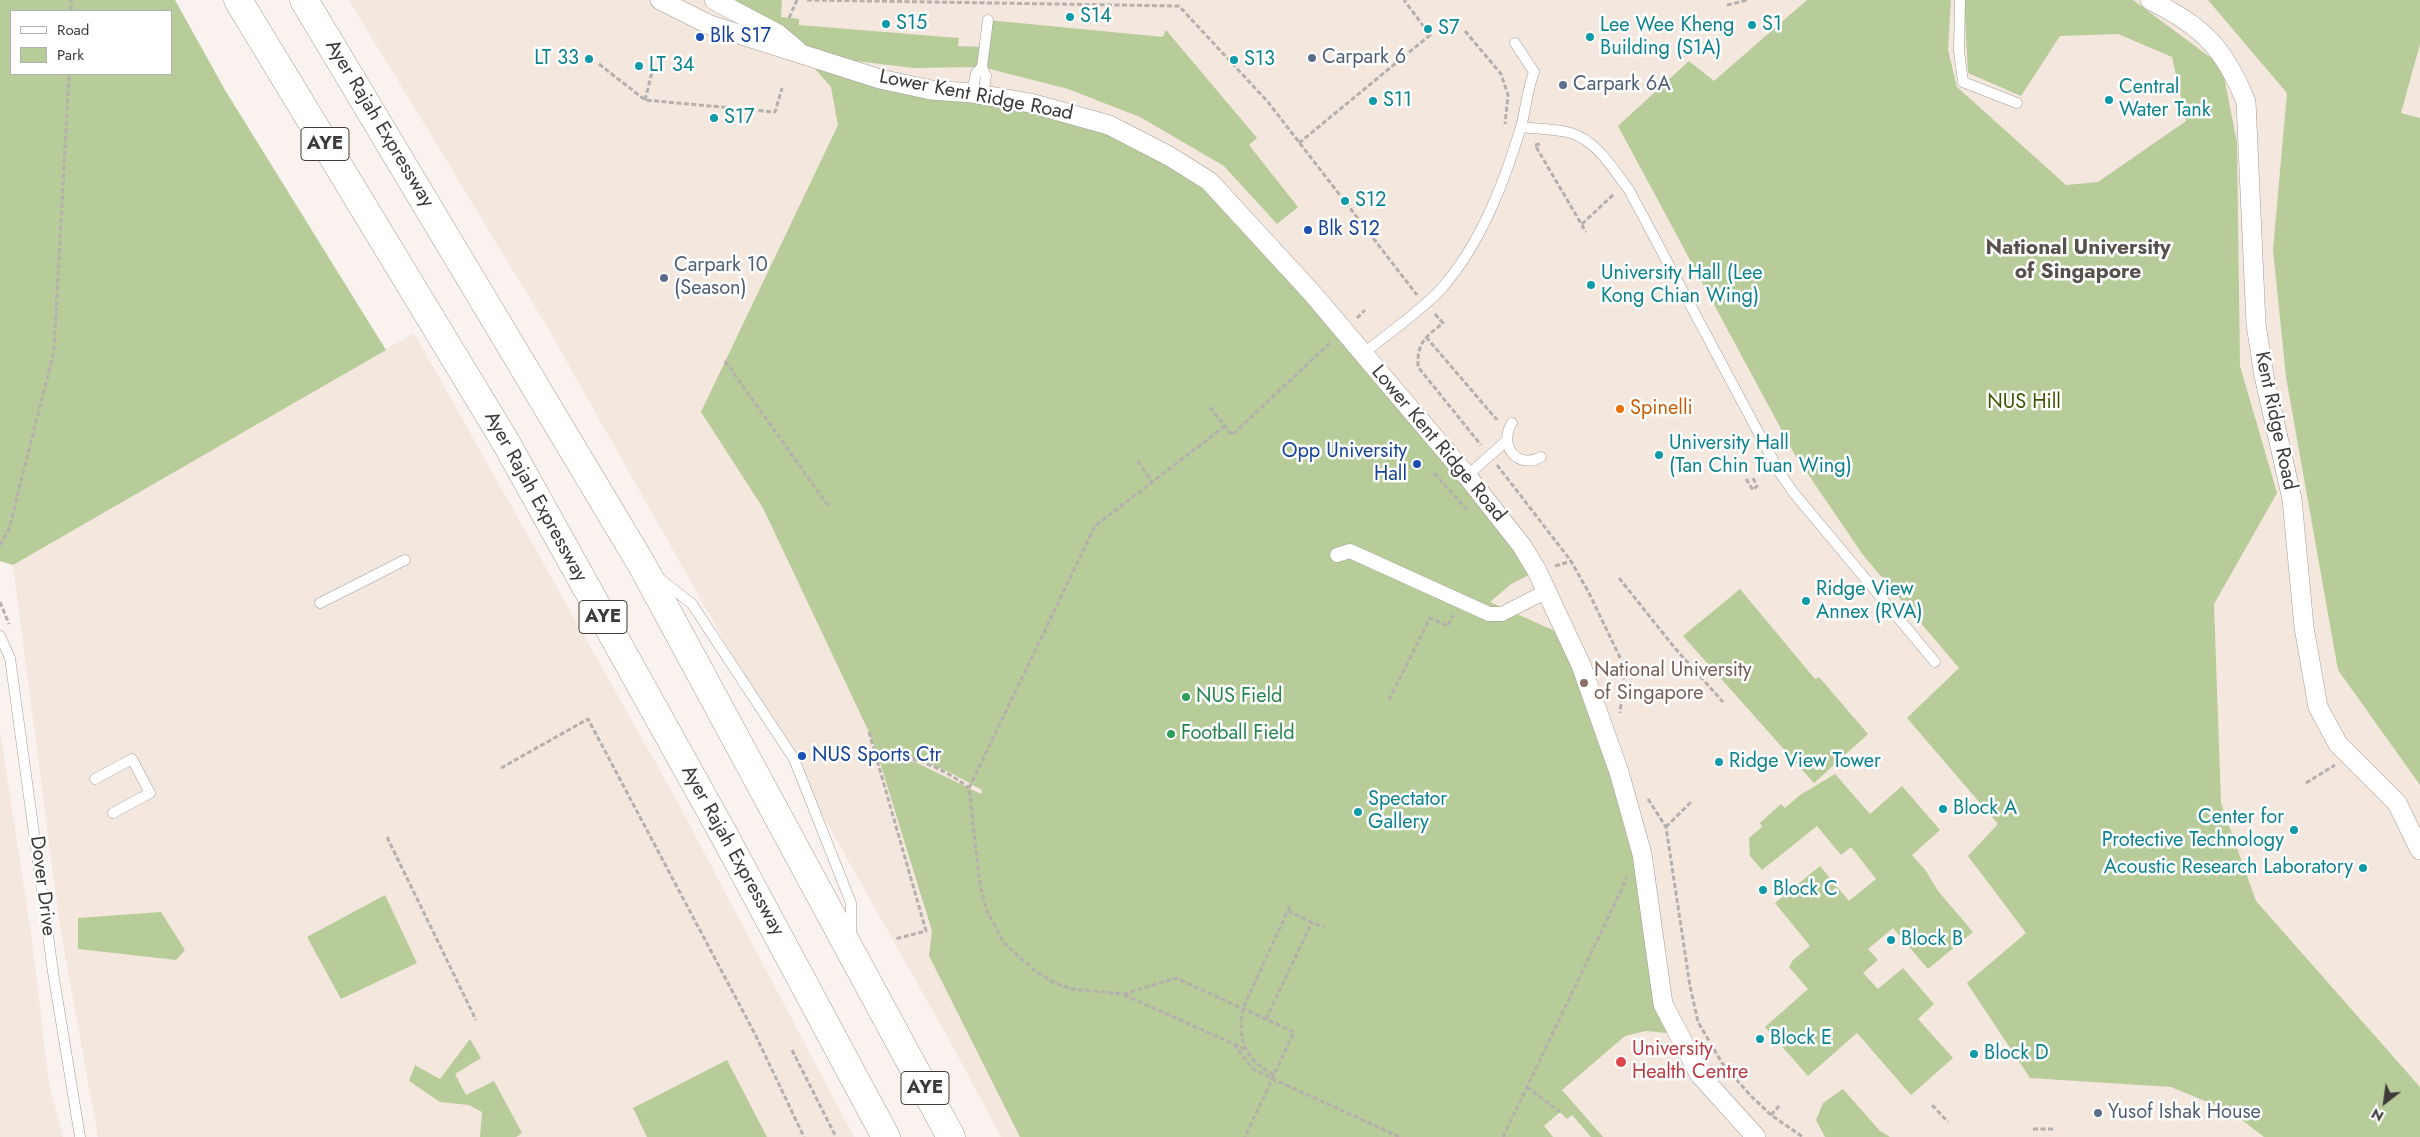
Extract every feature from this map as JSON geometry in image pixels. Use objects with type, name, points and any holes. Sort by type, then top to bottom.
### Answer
[{"type":"highway","name":"Ayer Rajah Expressway","points":[[238,0],[505,441],[724,835],[886,1137]]},
{"type":"highway","name":"Ayer Rajah Expressway","points":[[304,0],[642,564],[852,950],[951,1137]]},
{"type":"street","name":"Lower Kent Ridge Road","points":[[660,0],[710,25],[880,79],[930,90],[978,94],[1068,112],[1109,124],[1169,156],[1209,181],[1312,293],[1467,476],[1522,546],[1547,590],[1594,698],[1619,772],[1642,854],[1662,1004],[1700,1076],[1756,1137]]},
{"type":"street","name":"Lower Kent Ridge Road","points":[[714,0],[778,34],[802,54]]},
{"type":"street","name":"Kent Ridge Road","points":[[2150,0],[2192,23],[2215,45],[2235,74],[2246,102],[2256,324],[2264,376],[2292,499],[2304,627],[2318,707],[2338,744],[2397,803],[2420,850]]},
{"type":"street","points":[[1336,555],[1350,551],[1489,614],[1502,614],[1547,590]]},
{"type":"lane","points":[[1960,0],[1959,51],[1963,82],[2016,103]]},
{"type":"lane","points":[[978,94],[976,73],[982,66],[988,20]]},
{"type":"lane","points":[[1363,354],[1442,288],[1462,261],[1488,216],[1521,127],[1528,88],[1534,72],[1515,44]]},
{"type":"lane","points":[[1521,127],[1571,133],[1590,142],[1610,165],[1629,190],[1780,473],[1793,492],[1935,662]]},
{"type":"lane","points":[[1508,432],[1509,449],[1523,461],[1533,461],[1541,457]]},
{"type":"lane","points":[[1467,476],[1508,432]]},
{"type":"lane","points":[[320,603],[405,560]]},
{"type":"lane","points":[[642,564],[692,604],[794,760],[851,903],[852,950]]},
{"type":"lane","name":"Dover Drive","points":[[0,636],[10,658],[53,972],[80,1137]]},
{"type":"lane","points":[[95,779],[132,759],[150,793],[113,813]]},
{"type":"path","points":[[789,18],[797,0]]},
{"type":"path","points":[[807,0],[1178,6],[1268,102],[1412,289]]},
{"type":"path","points":[[1299,143],[1430,35],[1404,0]]},
{"type":"path","points":[[1727,5],[1748,0]]},
{"type":"path","points":[[1465,31],[1501,74],[1508,95],[1505,125]]},
{"type":"path","points":[[599,64],[645,100],[775,112],[782,88]]},
{"type":"path","points":[[645,100],[653,68]]},
{"type":"path","points":[[0,545],[8,529],[54,351],[69,75]]},
{"type":"path","points":[[1543,143],[1535,145],[1586,232]]},
{"type":"path","points":[[1582,224],[1620,188]]},
{"type":"path","points":[[1426,337],[1508,432]]},
{"type":"path","points":[[1210,407],[1232,435],[1333,340]]},
{"type":"path","points":[[725,361],[829,506]]},
{"type":"path","points":[[1225,426],[1096,526],[969,788],[980,886],[987,910],[1004,944],[1034,970],[1053,982],[1071,989],[1124,994],[1234,1044],[1245,1050],[1257,1066],[1274,1078]]},
{"type":"path","points":[[1138,461],[1152,482]]},
{"type":"path","points":[[1746,479],[1750,489],[1756,489],[1757,486],[1752,476]]},
{"type":"path","points":[[1619,578],[1674,648],[1724,702]]},
{"type":"path","points":[[1589,593],[1625,668],[1619,710],[1620,719]]},
{"type":"path","points":[[1389,700],[1430,618],[1448,626]]},
{"type":"path","points":[[501,768],[588,719],[755,1034],[804,1137]]},
{"type":"path","points":[[869,732],[926,931],[895,939]]},
{"type":"path","points":[[876,751],[918,759],[949,772],[969,788]]},
{"type":"path","points":[[2306,783],[2334,766]]},
{"type":"path","points":[[1644,792],[1666,827],[1690,986],[1698,1022],[1722,1063],[1750,1095],[1771,1115],[1803,1137]]},
{"type":"path","points":[[1666,827],[1692,801]]},
{"type":"path","points":[[386,837],[476,1020]]},
{"type":"path","points":[[1503,1137],[1622,886]]},
{"type":"path","points":[[1245,1050],[1240,1026],[1242,1008],[1290,906]]},
{"type":"path","points":[[1288,911],[1324,928]]},
{"type":"path","points":[[1266,1019],[1312,922]]},
{"type":"path","points":[[1124,994],[1176,978],[1294,1032],[1245,1137]]},
{"type":"path","points":[[1234,1044],[1252,1068],[1400,1137]]},
{"type":"path","points":[[792,1050],[836,1137]]},
{"type":"path","points":[[1527,1087],[1560,1112]]},
{"type":"path","points":[[1932,1105],[1948,1122]]},
{"type":"path","points":[[1771,1115],[1779,1106]]},
{"type":"path","points":[[2033,1129],[2053,1130]]},
{"type":"shaded area","name":"National University of Singapore","points":[[349,0],[2420,0],[2420,1137],[1001,1137],[951,1043],[545,323]]},
{"type":"shaded area","points":[[414,333],[676,799],[854,1137],[98,1137],[60,927],[13,565]]},
{"type":"shaded area","points":[[0,731],[31,933],[49,1083],[63,1137],[0,1137]]},
{"type":"green space","points":[[0,0],[175,0],[225,90],[386,350],[13,565],[0,561]]},
{"type":"green space","points":[[714,0],[782,0],[781,17],[799,19],[799,25],[959,38],[958,46],[984,47],[988,20],[1163,37],[1166,30],[1257,138],[1249,145],[1298,207],[1277,224],[1224,166],[1140,117],[1068,89],[982,67],[913,68],[807,55],[1129,135],[1209,181],[1537,571],[1511,584],[1490,602],[1564,635],[1600,714],[1678,1034],[1646,1031],[1625,1036],[1562,1090],[1603,1137],[1591,1137],[1572,1115],[1567,1119],[1560,1112],[1544,1126],[1553,1137],[1020,1137],[929,956],[932,931],[878,756],[915,762],[981,794],[982,790],[949,772],[918,759],[876,751],[869,732],[763,508],[701,412],[838,125],[831,87],[802,54]]},
{"type":"green space","name":"NUS Hill","points":[[1807,0],[1951,0],[1948,50],[1957,87],[2066,185],[2098,182],[2186,121],[2172,57],[2118,34],[2060,36],[2021,96],[1968,73],[1964,0],[2133,0],[2222,66],[2237,143],[2240,366],[2277,493],[2214,604],[2221,803],[2256,901],[2420,1087],[2420,1137],[2264,1137],[2232,1112],[2171,1087],[2030,1078],[1967,983],[2026,933],[1968,856],[1998,824],[1907,718],[1959,668],[1863,555],[1795,455],[1618,126],[1689,61],[1714,81]]},
{"type":"green space","points":[[2208,0],[2420,0],[2420,44],[2401,113],[2420,118],[2420,785],[2338,670],[2286,377],[2273,250],[2287,93]]},
{"type":"green space","points":[[1740,589],[1815,679],[1819,677],[1868,734],[1814,783],[1683,636]]},
{"type":"green space","points":[[1835,774],[1870,814],[1902,786],[1940,830],[1912,855],[1926,871],[1938,891],[1973,932],[1928,969],[1893,928],[1868,949],[1878,960],[1863,973],[1878,989],[1903,968],[1934,1004],[1918,1019],[1953,1058],[1911,1095],[1857,1033],[1808,1076],[1765,1027],[1808,989],[1789,967],[1793,960],[1810,946],[1775,903],[1820,866],[1849,901],[1876,879],[1851,847],[1841,855],[1817,826],[1762,870],[1750,856],[1749,838],[1762,827],[1760,823],[1781,804],[1785,808],[1800,795]]},
{"type":"green space","points":[[385,895],[417,963],[341,999],[307,937]]},
{"type":"green space","points":[[161,912],[185,950],[176,960],[78,949],[78,918]]},
{"type":"green space","points":[[470,1039],[481,1058],[455,1074],[466,1095],[494,1081],[522,1133],[516,1137],[480,1137],[482,1112],[469,1105],[440,1102],[409,1081],[415,1065],[440,1079]]},
{"type":"green space","points":[[727,1060],[767,1137],[647,1137],[633,1108]]},
{"type":"green space","points":[[1843,1089],[1880,1131],[1890,1137],[1825,1137],[1816,1120],[1823,1103]]},
{"type":"place","name":"S14","points":[[1070,17]]},
{"type":"place","name":"S15","points":[[886,24]]},
{"type":"place","name":"S1","points":[[1752,25]]},
{"type":"place","name":"S7","points":[[1428,29]]},
{"type":"place","name":"Blk S17","points":[[700,37]]},
{"type":"place","name":"Lee Wee Kheng Building (S1A)","points":[[1590,37]]},
{"type":"place","name":"Carpark 6","points":[[1312,58]]},
{"type":"place","name":"LT 33","points":[[589,59]]},
{"type":"place","name":"S13","points":[[1234,60]]},
{"type":"place","name":"LT 34","points":[[639,66]]},
{"type":"place","name":"Carpark 6A","points":[[1563,85]]},
{"type":"place","name":"Central Water Tank","points":[[2109,100]]},
{"type":"place","name":"S11","points":[[1373,101]]},
{"type":"place","name":"S17","points":[[714,118]]},
{"type":"place","name":"S12","points":[[1345,201]]},
{"type":"place","name":"Blk S12","points":[[1308,230]]},
{"type":"place","name":"Carpark 10 (Season)","points":[[664,278]]},
{"type":"place","name":"University Hall (Lee Kong Chian Wing)","points":[[1591,285]]},
{"type":"place","name":"Spinelli","points":[[1620,409]]},
{"type":"place","name":"University Hall (Tan Chin Tuan Wing)","points":[[1659,455]]},
{"type":"place","name":"Opp University Hall","points":[[1417,464]]},
{"type":"place","name":"Ridge View Annex (RVA)","points":[[1806,601]]},
{"type":"place","name":"National University of Singapore","points":[[1584,683]]},
{"type":"place","name":"NUS Field","points":[[1186,697]]},
{"type":"place","name":"Football Field","points":[[1171,734]]},
{"type":"place","name":"NUS Sports Ctr","points":[[802,756]]},
{"type":"place","name":"Ridge View Tower","points":[[1719,762]]},
{"type":"place","name":"Block A","points":[[1943,809]]},
{"type":"place","name":"Spectator Gallery","points":[[1358,812]]},
{"type":"place","name":"Center for Protective Technology","points":[[2294,830]]},
{"type":"place","name":"Acoustic Research Laboratory","points":[[2363,868]]},
{"type":"place","name":"Block C","points":[[1763,890]]},
{"type":"place","name":"Block B","points":[[1891,940]]},
{"type":"place","name":"Block E","points":[[1760,1039]]},
{"type":"place","name":"Block D","points":[[1974,1054]]},
{"type":"place","name":"University Health Centre","points":[[1621,1062]]},
{"type":"place","name":"Yusof Ishak House","points":[[2098,1113]]},
{"type":"district","name":"National University of Singapore","points":[[2078,261]]}]
